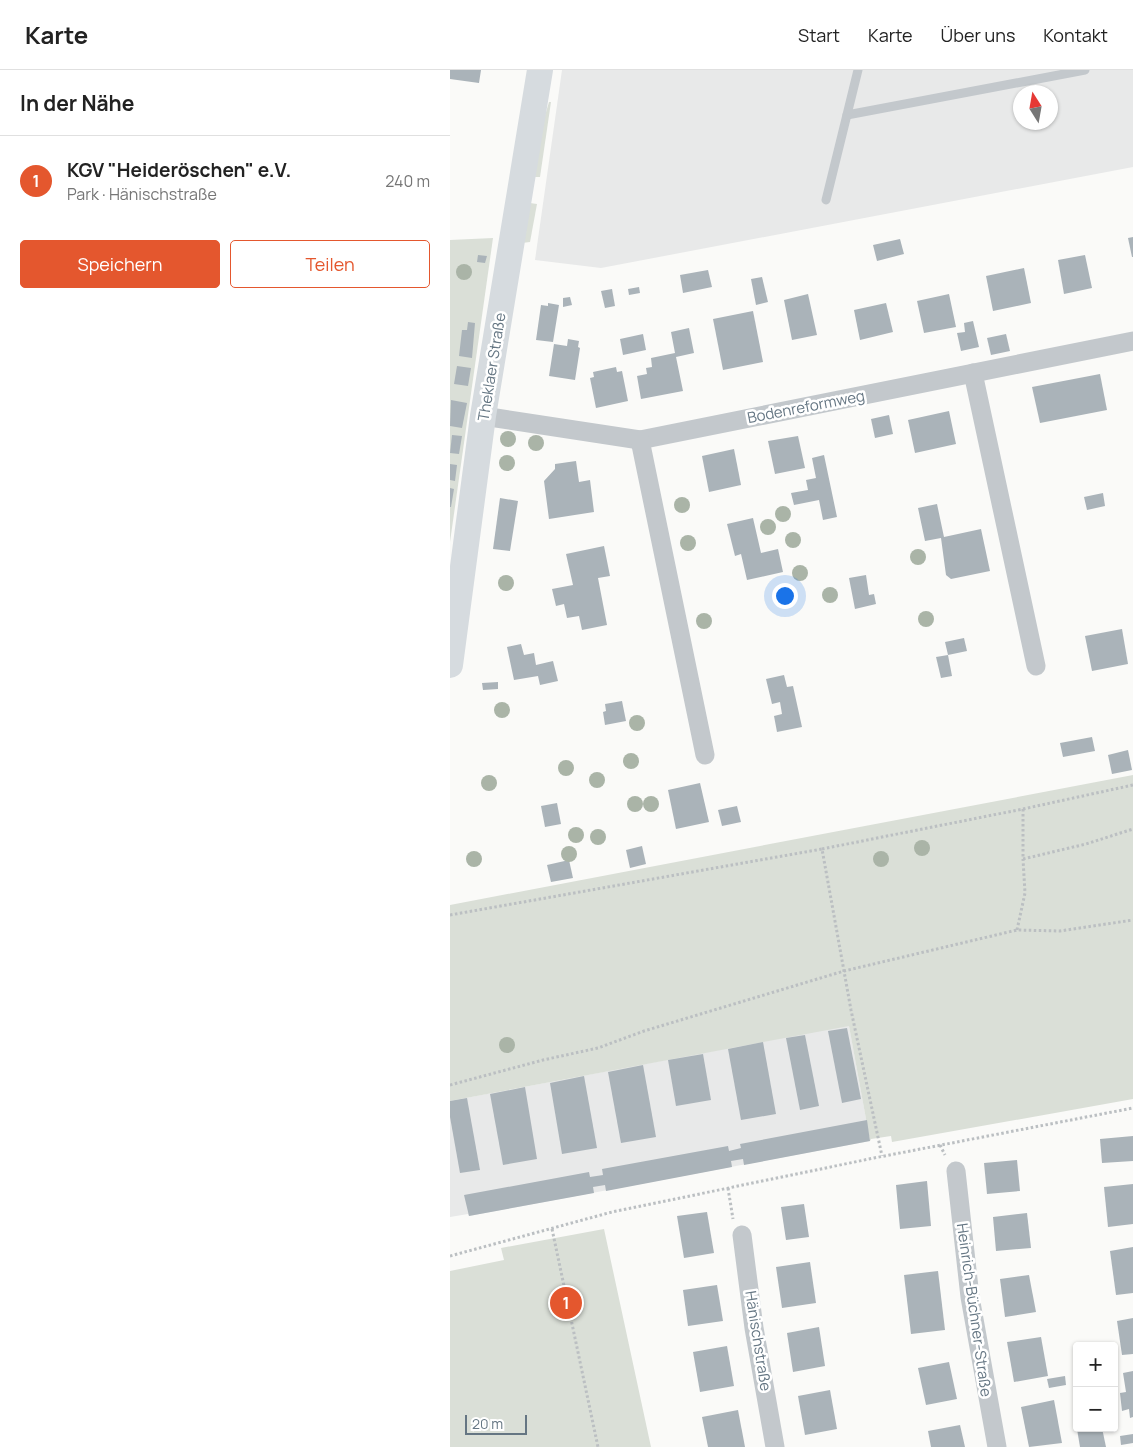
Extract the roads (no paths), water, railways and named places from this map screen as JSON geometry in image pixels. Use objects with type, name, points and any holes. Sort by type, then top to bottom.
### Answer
[{"type":"main road","name":"Theklaer Straße","points":[[450,665],[483,416],[540,70]]},
{"type":"street","name":"Bodenreformweg","points":[[483,416],[640,440],[1133,341]]},
{"type":"street","points":[[973,373],[1036,666]]},
{"type":"street","points":[[640,440],[706,755]]},
{"type":"street","name":"Heinrich-Büchner-Straße","points":[[956,1171],[970,1297],[997,1447]]},
{"type":"street","name":"Hänischstraße","points":[[742,1235],[754,1328],[775,1447]]},
{"type":"lane","points":[[826,200],[858,70]]},
{"type":"lane","points":[[847,115],[1085,70]]},
{"type":"place","name":"KGV \"Heideröschen\" e.V.","points":[[566,1303]]}]
